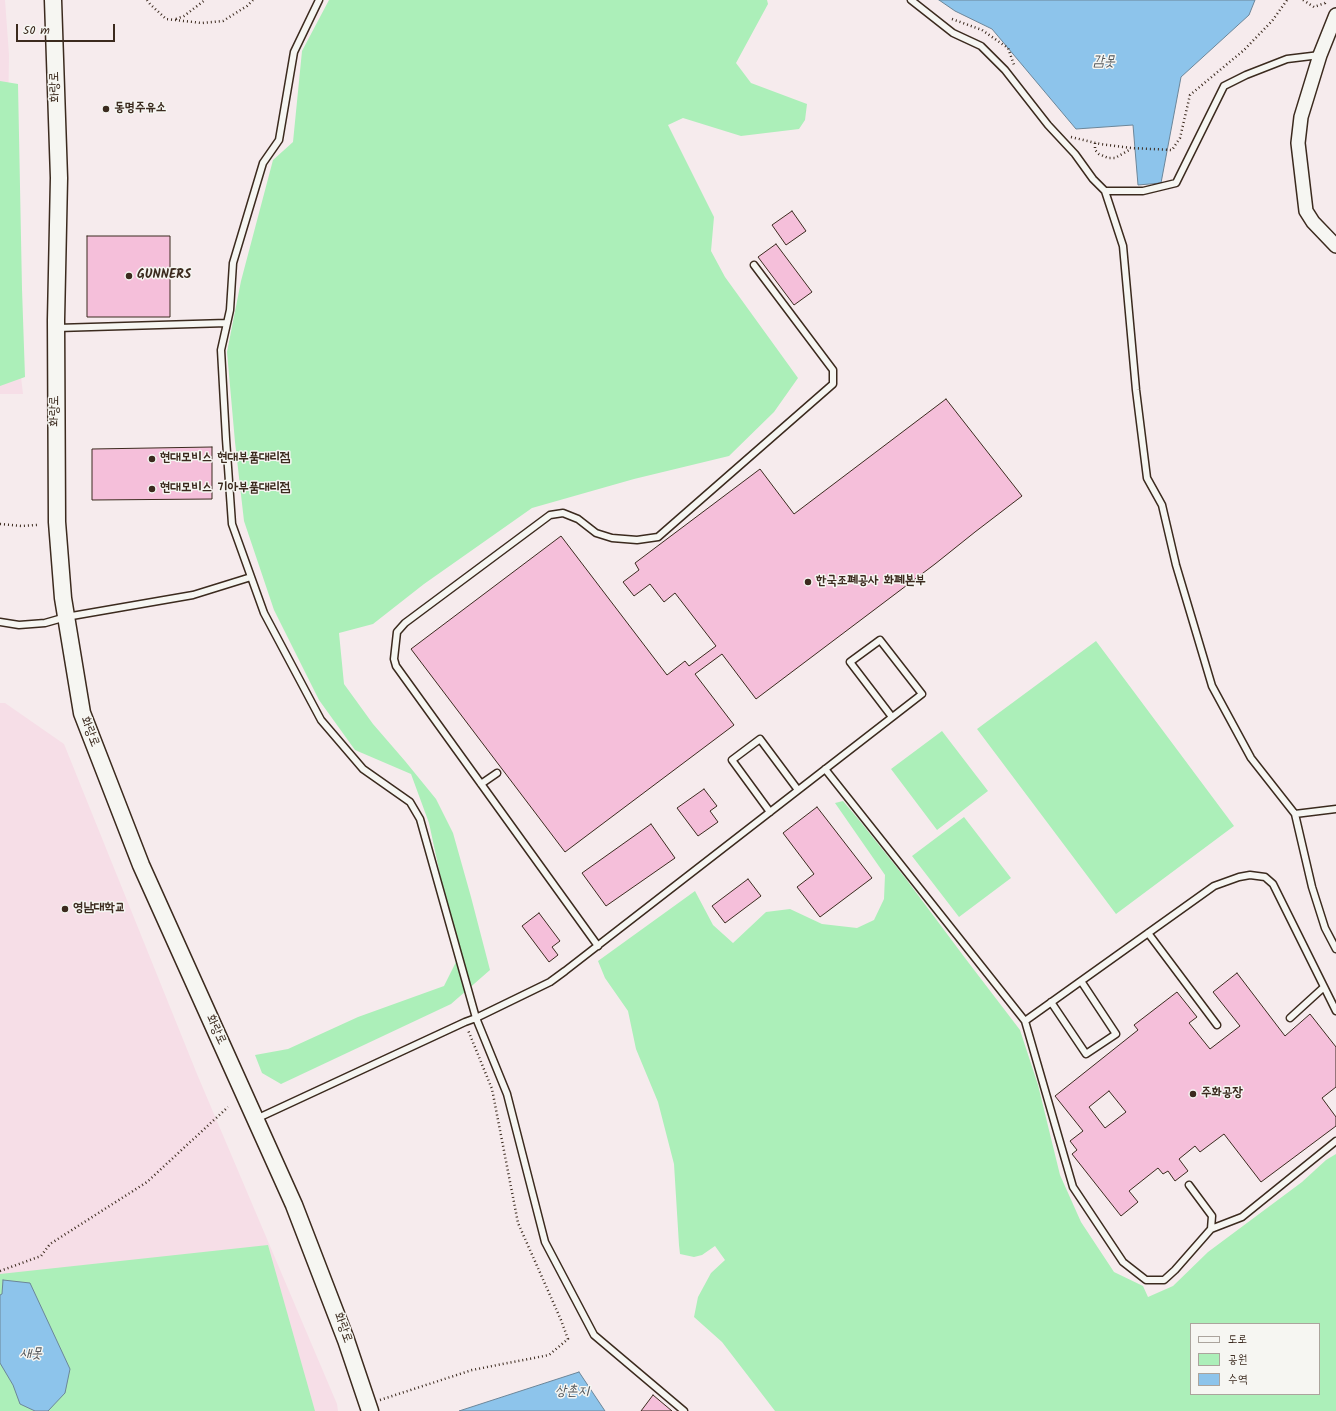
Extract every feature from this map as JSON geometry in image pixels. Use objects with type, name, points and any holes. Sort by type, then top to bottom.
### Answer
[{"type":"street","name":"화랑로","points":[[53,0],[59,178],[56,328],[57,522],[62,598],[82,713],[141,866],[294,1204],[346,1340],[369,1408]]},
{"type":"street","points":[[1336,15],[1320,55],[1301,117],[1298,143],[1306,211],[1313,222],[1336,246]]},
{"type":"lane","points":[[319,0],[294,52],[280,140],[263,164],[233,263],[230,310],[221,350],[232,524],[264,613],[321,720],[363,769],[410,802],[420,819],[476,1018],[507,1094],[545,1242],[594,1334],[684,1411]]},
{"type":"lane","points":[[911,0],[953,33],[981,46],[1006,70],[1048,125],[1075,154],[1092,179],[1105,190],[1123,246],[1136,390],[1147,478],[1162,505],[1176,565],[1212,686],[1251,758],[1295,814],[1312,887],[1325,928],[1336,949]]},
{"type":"lane","points":[[1105,190],[1143,191],[1176,183],[1224,86],[1246,75],[1287,59],[1320,55]]},
{"type":"lane","points":[[598,946],[396,666],[394,659],[397,632],[405,623],[550,515],[563,513],[578,519],[596,533],[612,538],[637,540],[658,537],[833,384],[833,370],[754,265]]},
{"type":"lane","points":[[56,328],[227,323]]},
{"type":"lane","points":[[0,622],[19,625],[45,623],[66,617],[193,595],[251,577]]},
{"type":"lane","points":[[256,1119],[476,1018],[550,982],[598,946],[922,694],[880,640],[850,662],[892,717]]},
{"type":"lane","points":[[770,812],[732,760],[760,739],[798,790]]},
{"type":"lane","points":[[825,769],[1025,1021],[1073,1187],[1123,1262],[1146,1280],[1164,1280],[1176,1270],[1211,1229],[1242,1217],[1336,1141]]},
{"type":"lane","points":[[481,784],[497,773]]},
{"type":"lane","points":[[1295,814],[1336,809]]},
{"type":"lane","points":[[1025,1021],[1214,886],[1238,877],[1250,875],[1264,877],[1273,884],[1336,1011]]},
{"type":"lane","points":[[1148,933],[1216,1025]]},
{"type":"lane","points":[[1051,1002],[1086,1054],[1116,1034],[1081,981]]},
{"type":"lane","points":[[1290,1018],[1324,987]]},
{"type":"lane","points":[[1189,1185],[1212,1216],[1211,1229]]},
{"type":"path","points":[[147,0],[166,19],[202,23],[223,21],[247,6],[253,0]]},
{"type":"path","points":[[174,20],[184,16],[205,0]]},
{"type":"path","points":[[1094,143],[1095,150],[1099,154],[1108,158],[1115,158],[1131,148],[1172,150],[1180,138],[1190,95],[1244,50],[1272,21],[1287,0]]},
{"type":"path","points":[[1303,0],[1314,7],[1325,3],[1326,0]]},
{"type":"path","points":[[0,524],[22,526],[37,525]]},
{"type":"path","points":[[369,1408],[472,1370],[550,1355],[568,1339],[518,1223],[492,1090],[465,1022]]},
{"type":"path","points":[[0,1271],[41,1256],[50,1244],[147,1182],[228,1107]]},
{"type":"shaded area","points":[[0,0],[5,0],[9,55],[6,249],[23,394],[0,394]]},
{"type":"shaded area","name":"영남대학교","points":[[0,703],[5,703],[64,744],[197,1074],[337,1404],[338,1411],[0,1411]]},
{"type":"green space","points":[[329,0],[767,0],[768,4],[736,63],[751,83],[807,104],[805,120],[799,129],[741,136],[683,118],[668,125],[714,217],[711,251],[725,277],[798,378],[774,412],[729,456],[634,479],[532,508],[424,584],[373,624],[339,633],[344,684],[373,724],[436,799],[453,833],[490,970],[451,1004],[281,1084],[262,1073],[255,1055],[288,1049],[358,1017],[444,986],[458,958],[429,823],[411,774],[355,750],[319,700],[274,610],[244,521],[227,352],[241,281],[273,160],[293,142],[302,51]]},
{"type":"green space","points":[[0,81],[18,84],[25,377],[0,386]]},
{"type":"green space","points":[[1096,641],[1234,826],[1116,914],[977,729]]},
{"type":"green space","points":[[942,731],[988,791],[937,830],[891,769]]},
{"type":"green space","points":[[843,801],[859,820],[906,879],[1020,1030],[1038,1085],[1060,1175],[1081,1222],[1114,1272],[1143,1286],[1148,1297],[1173,1286],[1208,1252],[1302,1182],[1326,1160],[1336,1154],[1336,1411],[775,1411],[722,1342],[694,1317],[698,1297],[711,1273],[725,1260],[715,1246],[702,1255],[694,1257],[680,1254],[674,1164],[658,1102],[636,1049],[628,1011],[605,978],[598,961],[695,891],[713,925],[733,943],[766,912],[790,909],[822,924],[857,928],[874,920],[884,899],[885,875],[835,803]]},
{"type":"green space","points":[[964,817],[1011,878],[959,917],[912,856]]},
{"type":"green space","points":[[268,1245],[315,1411],[0,1411],[0,1274]]},
{"type":"water","name":"감못","points":[[939,0],[1255,0],[1249,15],[1181,77],[1161,183],[1138,185],[1133,125],[1076,129],[992,29],[955,11]]},
{"type":"water","name":"새못","points":[[3,1280],[30,1283],[70,1369],[65,1393],[48,1411],[35,1411],[20,1404],[13,1385],[0,1363],[0,1295],[2,1294]]},
{"type":"water","name":"상촌지","points":[[579,1372],[605,1411],[459,1411]]},
{"type":"building","points":[[792,211],[806,231],[786,245],[772,225]]},
{"type":"building","name":"GUNNERS","points":[[87,236],[170,236],[170,317],[87,317]]},
{"type":"building","points":[[776,244],[812,292],[794,305],[758,257]]},
{"type":"building","points":[[946,399],[1022,496],[935,564],[756,699],[722,654],[695,674],[734,725],[565,852],[411,649],[561,536],[667,675],[685,661],[689,666],[716,646],[675,593],[664,602],[650,584],[634,596],[623,582],[639,570],[635,563],[760,469],[794,514]]},
{"type":"building","points":[[212,447],[212,499],[92,500],[92,449]]},
{"type":"building","points":[[704,789],[717,806],[710,811],[718,822],[698,836],[677,808]]},
{"type":"building","points":[[817,807],[872,878],[820,917],[797,887],[814,874],[783,833]]},
{"type":"building","points":[[651,824],[675,858],[606,906],[582,873]]},
{"type":"building","points":[[748,879],[761,896],[725,923],[712,906]]},
{"type":"building","points":[[539,913],[560,941],[552,947],[558,955],[549,962],[522,926]]},
{"type":"building","name":"주화공장","points":[[1237,973],[1285,1036],[1310,1014],[1336,1047],[1336,1087],[1322,1098],[1336,1117],[1336,1126],[1261,1182],[1224,1134],[1200,1152],[1195,1146],[1179,1159],[1188,1171],[1175,1181],[1168,1171],[1163,1174],[1158,1168],[1129,1191],[1138,1202],[1121,1216],[1072,1154],[1077,1150],[1070,1141],[1083,1131],[1055,1096],[1138,1030],[1134,1025],[1177,992],[1197,1017],[1189,1023],[1210,1049],[1240,1026],[1213,992]],"holes":[[[1109,1091],[1126,1112],[1105,1128],[1089,1107]]]},
{"type":"building","points":[[653,1395],[672,1411],[641,1411]]},
{"type":"place","name":"동명주유소","points":[[106,109]]},
{"type":"place","name":"GUNNERS","points":[[129,276]]},
{"type":"place","name":"현대모비스 현대부품대리점","points":[[152,459]]},
{"type":"place","name":"현대모비스 기아부품대리점","points":[[152,489]]},
{"type":"place","name":"한국조폐공사 화폐본부","points":[[808,582]]},
{"type":"place","name":"영남대학교","points":[[65,909]]},
{"type":"place","name":"주화공장","points":[[1193,1094]]}]
